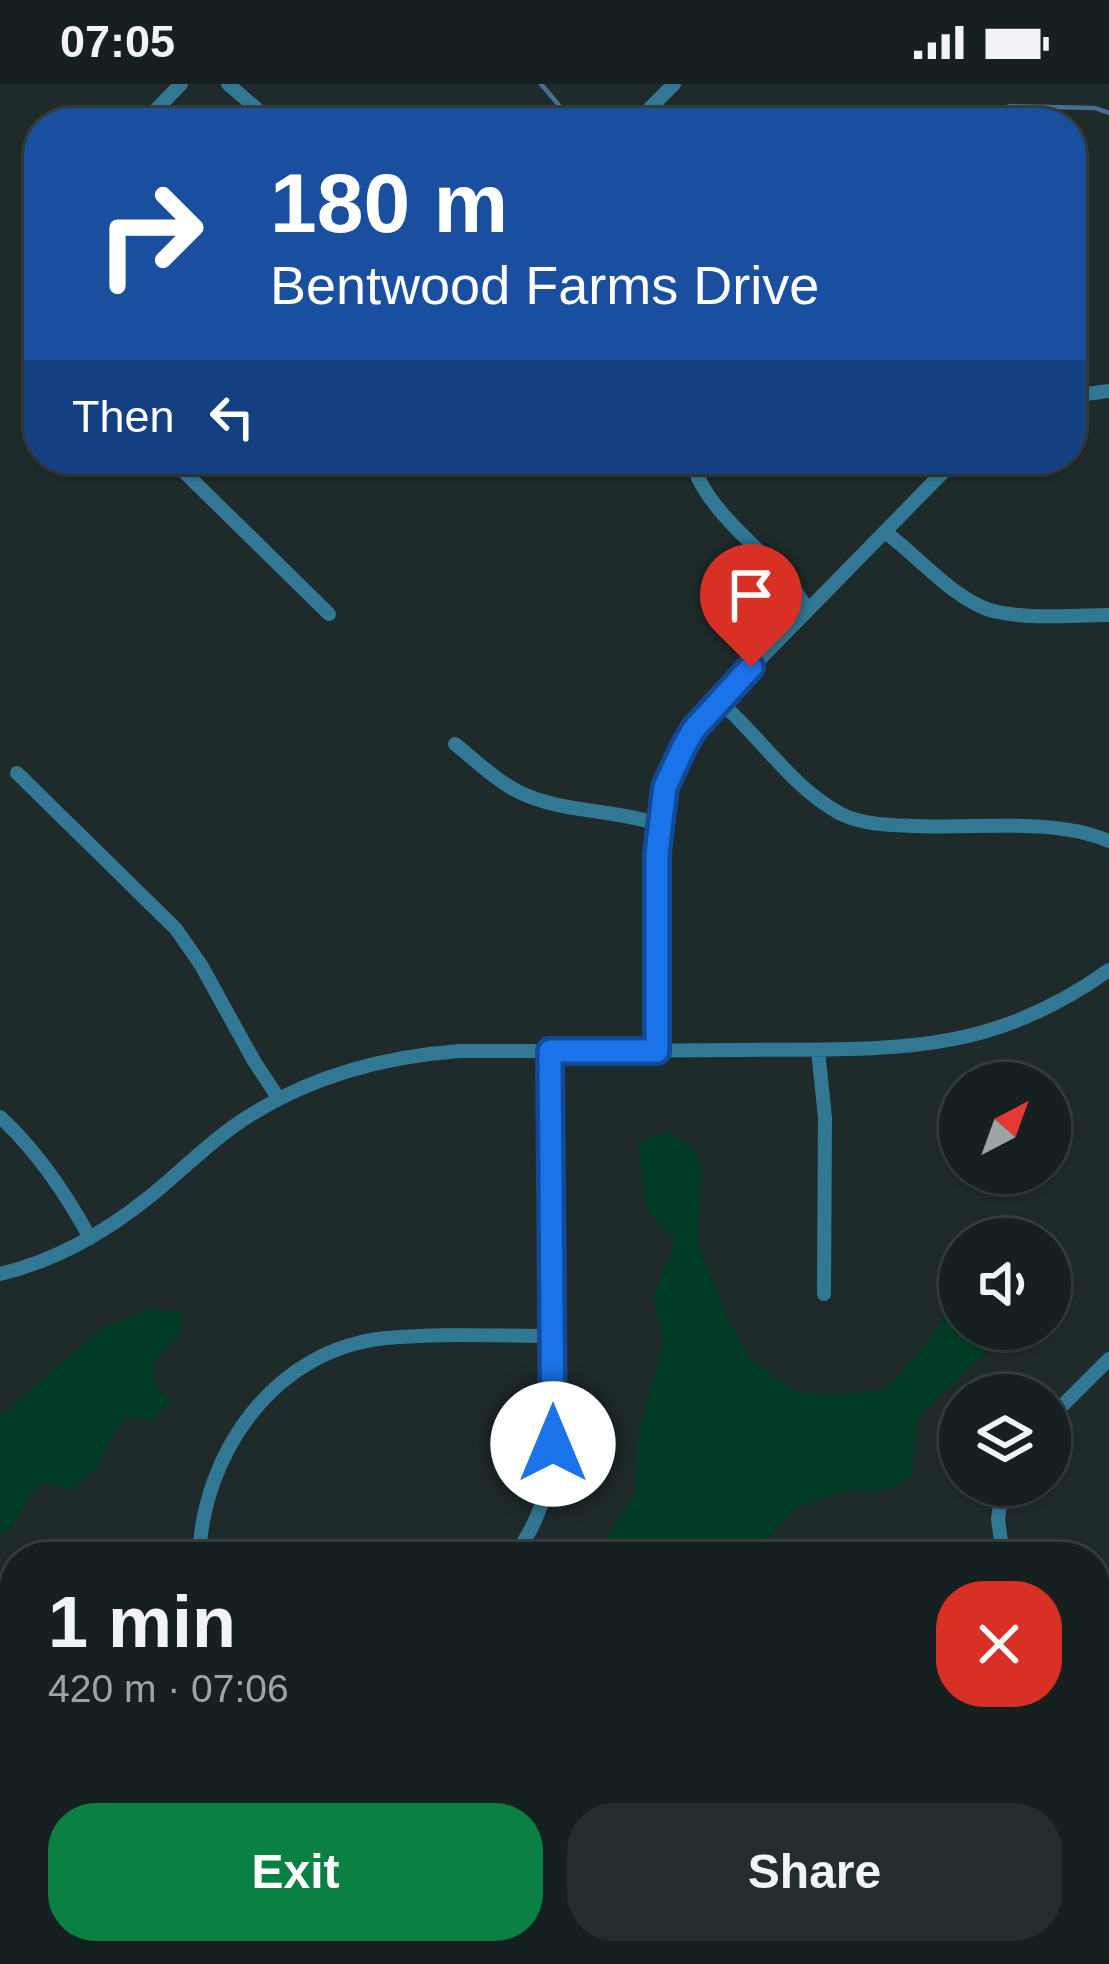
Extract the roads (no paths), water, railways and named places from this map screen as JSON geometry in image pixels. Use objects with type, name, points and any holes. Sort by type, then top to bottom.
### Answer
[{"type":"street","points":[[158,108],[181,84]]},
{"type":"street","points":[[228,84],[256,108]]},
{"type":"street","points":[[650,108],[674,84]]},
{"type":"street","points":[[186,474],[329,614]]},
{"type":"street","points":[[657,1051],[659,824],[673,767],[694,729],[718,700],[941,474]]},
{"type":"street","points":[[698,478],[722,516],[779,570],[807,609]]},
{"type":"street","points":[[885,532],[954,589],[990,610],[1109,615]]},
{"type":"street","points":[[718,700],[811,794],[847,817],[890,825],[1081,831],[1109,841]]},
{"type":"street","points":[[455,744],[498,779],[533,798],[659,824]]},
{"type":"street","points":[[17,773],[176,929],[279,1099]]},
{"type":"street","points":[[0,1274],[90,1238],[148,1198],[233,1126],[279,1099],[352,1068],[416,1054],[900,1048],[998,1029],[1058,1004],[1109,970]]},
{"type":"street","points":[[818,1049],[825,1118],[824,1294]]},
{"type":"street","points":[[523,1542],[547,1487],[553,1444],[550,1051]]},
{"type":"street","points":[[0,1117],[56,1182],[90,1238]]},
{"type":"street","points":[[201,1542],[207,1498],[222,1457],[260,1402],[301,1369],[346,1347],[386,1338],[553,1336]]},
{"type":"street","points":[[1071,1397],[1109,1359]]},
{"type":"street","points":[[1000,1506],[1001,1542]]},
{"type":"waterway","points":[[541,84],[561,108]]},
{"type":"waterway","points":[[1009,106],[1095,108],[1109,113]]}]
